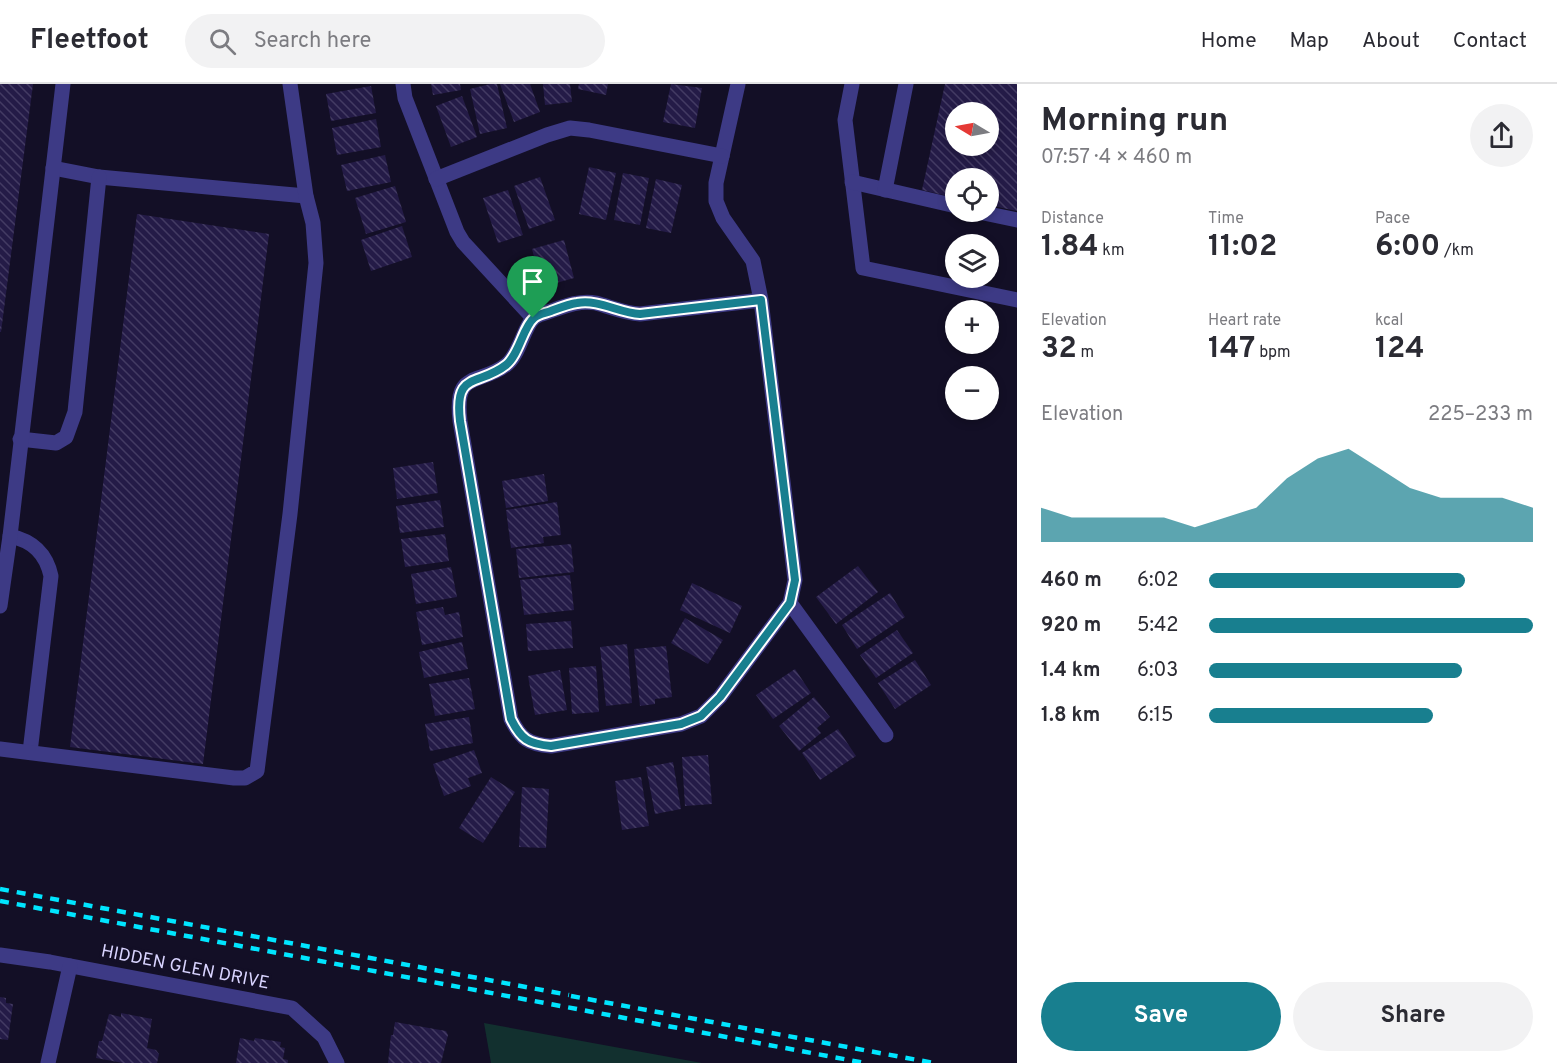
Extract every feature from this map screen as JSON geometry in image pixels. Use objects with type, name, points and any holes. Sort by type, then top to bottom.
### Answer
[{"type":"street","points":[[0,606],[63,84]]},
{"type":"street","points":[[0,748],[234,778],[245,778],[257,771],[290,514],[316,263],[313,223],[306,196],[290,84]]},
{"type":"street","points":[[403,84],[405,98],[463,242],[533,318]]},
{"type":"street","points":[[738,84],[716,183],[716,201],[723,218],[753,261],[761,300],[795,580],[790,603],[720,697],[701,716],[681,724],[551,746],[536,745],[524,739],[516,731],[511,719],[458,406],[460,393],[464,386],[475,378],[507,364],[533,318],[578,302],[594,303],[627,313],[640,314],[761,300]]},
{"type":"street","points":[[852,84],[845,120],[863,268],[1017,300]]},
{"type":"street","points":[[885,190],[906,84]]},
{"type":"street","points":[[436,178],[570,128],[722,156]]},
{"type":"street","points":[[53,168],[99,177],[306,196]]},
{"type":"street","points":[[21,439],[56,443],[66,437],[75,411],[99,177]]},
{"type":"street","points":[[852,182],[945,204]]},
{"type":"street","points":[[999,216],[1017,220]]},
{"type":"street","points":[[10,536],[38,548],[48,562],[51,576],[30,752]]},
{"type":"street","points":[[790,603],[886,735]]},
{"type":"street","name":"HIDDEN GLEN DRIVE","points":[[0,955],[292,1008],[324,1037],[337,1063]]},
{"type":"street","points":[[48,1063],[70,966]]},
{"type":"green space","points":[[484,1023],[702,1063],[491,1063]]},
{"type":"building","points":[[0,84],[33,84],[1,332],[0,332]]},
{"type":"building","points":[[431,84],[460,84],[461,90],[433,95]]},
{"type":"building","points":[[497,84],[507,128],[480,134],[470,89]]},
{"type":"building","points":[[500,84],[530,84],[540,112],[514,122]]},
{"type":"building","points":[[543,84],[570,84],[572,102],[545,105]]},
{"type":"building","points":[[579,84],[608,84],[606,95],[578,89]]},
{"type":"building","points":[[671,84],[702,88],[695,128],[663,122]]},
{"type":"building","points":[[945,84],[1017,84],[1017,211],[999,207],[999,168],[945,168],[945,195],[922,190]]},
{"type":"building","points":[[371,86],[376,113],[331,121],[326,94]]},
{"type":"building","points":[[462,96],[477,137],[451,147],[436,106]]},
{"type":"building","points":[[376,119],[381,147],[337,155],[332,128]]},
{"type":"building","points":[[385,155],[391,182],[347,191],[341,165]]},
{"type":"building","points":[[589,167],[616,173],[606,220],[579,214]]},
{"type":"building","points":[[623,173],[649,178],[640,225],[614,220]]},
{"type":"building","points":[[540,177],[555,220],[529,229],[514,186]]},
{"type":"building","points":[[656,179],[682,185],[671,233],[646,228]]},
{"type":"building","points":[[395,186],[406,222],[366,234],[355,198]]},
{"type":"building","points":[[508,190],[523,235],[498,243],[483,198]]},
{"type":"building","points":[[137,214],[269,234],[203,764],[70,747]]},
{"type":"building","points":[[402,226],[412,257],[371,271],[361,240]]},
{"type":"building","points":[[564,240],[574,278],[542,287],[532,249]]},
{"type":"building","points":[[433,462],[438,493],[397,499],[393,468]]},
{"type":"building","points":[[544,474],[548,501],[506,508],[502,481]]},
{"type":"building","points":[[440,500],[444,527],[400,533],[396,506]]},
{"type":"building","points":[[557,502],[561,535],[543,537],[544,543],[511,548],[506,510]]},
{"type":"building","points":[[445,534],[449,561],[405,567],[401,539]]},
{"type":"building","points":[[571,544],[574,572],[519,578],[516,549]]},
{"type":"building","points":[[858,566],[878,592],[836,624],[816,597]]},
{"type":"building","points":[[451,567],[457,597],[416,604],[411,574]]},
{"type":"building","points":[[570,575],[574,610],[524,615],[520,580]]},
{"type":"building","points":[[692,583],[742,606],[730,633],[680,610]]},
{"type":"building","points":[[890,593],[905,617],[857,649],[842,625]]},
{"type":"building","points":[[443,607],[445,615],[459,612],[463,637],[422,645],[416,612]]},
{"type":"building","points":[[685,618],[723,640],[708,664],[671,643]]},
{"type":"building","points":[[571,621],[573,648],[528,651],[526,624]]},
{"type":"building","points":[[897,630],[913,653],[876,678],[860,655]]},
{"type":"building","points":[[462,642],[468,669],[424,678],[419,652]]},
{"type":"building","points":[[627,644],[632,703],[606,706],[600,647]]},
{"type":"building","points":[[666,646],[672,697],[655,699],[655,704],[640,706],[634,649]]},
{"type":"building","points":[[915,660],[931,685],[895,709],[878,683]]},
{"type":"building","points":[[596,666],[599,712],[572,714],[569,668]]},
{"type":"building","points":[[795,669],[811,693],[773,719],[756,695]]},
{"type":"building","points":[[560,670],[567,710],[535,715],[528,676]]},
{"type":"building","points":[[469,678],[475,709],[435,716],[429,684]]},
{"type":"building","points":[[814,697],[830,717],[817,728],[821,733],[799,751],[779,726]]},
{"type":"building","points":[[469,717],[473,743],[430,751],[425,724]]},
{"type":"building","points":[[838,729],[856,756],[820,780],[802,753]]},
{"type":"building","points":[[474,750],[482,773],[468,778],[471,786],[444,796],[433,764]]},
{"type":"building","points":[[708,755],[712,804],[685,806],[682,757]]},
{"type":"building","points":[[673,762],[681,809],[655,814],[646,767]]},
{"type":"building","points":[[491,777],[515,792],[483,843],[459,828]]},
{"type":"building","points":[[641,777],[649,826],[622,830],[615,781]]},
{"type":"building","points":[[522,787],[549,789],[546,848],[519,847]]},
{"type":"building","points":[[0,997],[6,998],[6,1003],[13,1004],[8,1040],[0,1039]]},
{"type":"building","points":[[121,1013],[152,1019],[147,1048],[156,1050],[159,1054],[157,1063],[123,1063],[96,1058],[99,1041],[102,1041],[109,1014],[121,1017]]},
{"type":"building","points":[[395,1022],[446,1031],[448,1035],[441,1063],[388,1063]]},
{"type":"building","points":[[240,1038],[281,1042],[280,1047],[285,1048],[283,1059],[288,1060],[288,1063],[236,1063]]},
{"type":"railway","points":[[0,889],[569,995]]},
{"type":"railway","points":[[0,901],[865,1063]]},
{"type":"railway","points":[[571,996],[934,1063]]},
{"type":"route","points":[[761,300],[795,590],[790,603],[720,697],[701,716],[681,724],[551,746],[536,745],[524,739],[516,731],[511,719],[458,406],[460,393],[464,386],[475,378],[507,364],[515,354],[533,318],[578,302],[594,303],[627,313],[640,314],[761,300]]}]
